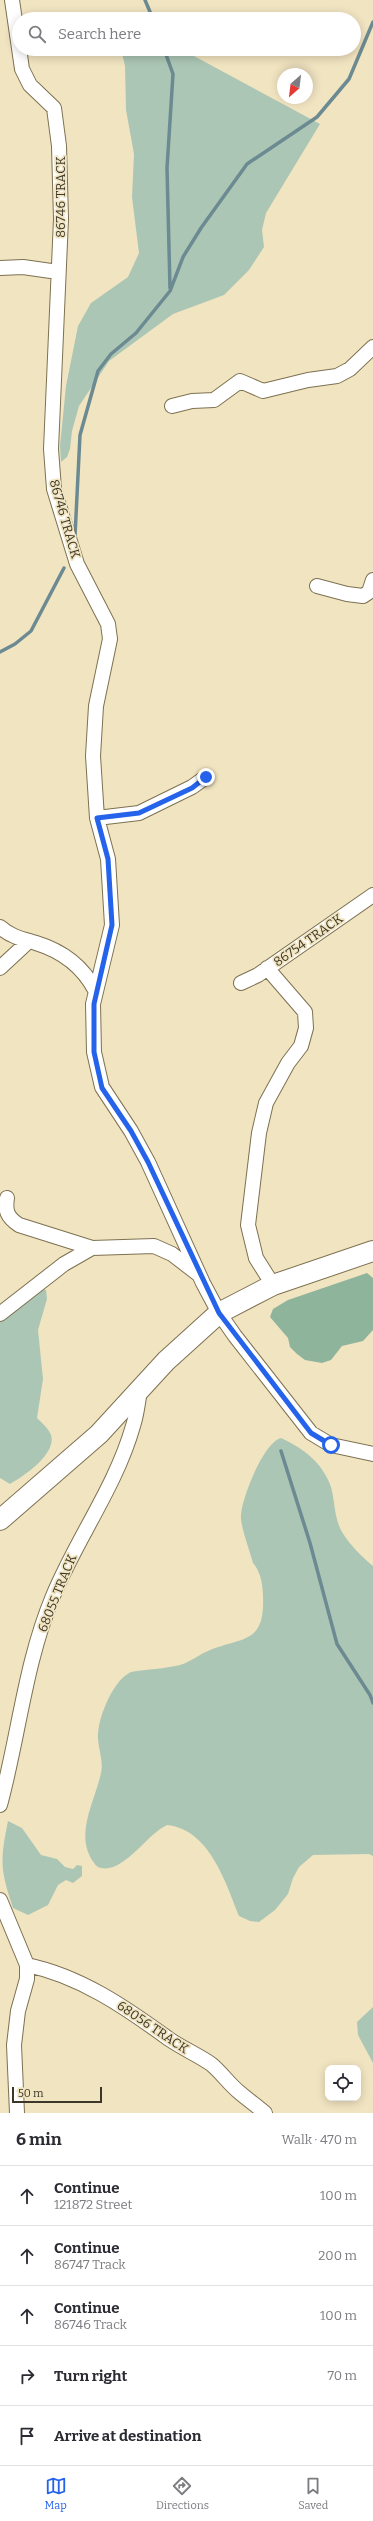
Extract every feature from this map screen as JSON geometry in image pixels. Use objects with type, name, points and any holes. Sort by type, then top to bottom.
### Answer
[{"type":"street","name":"86746 TRACK","points":[[12,0],[14,12]]},
{"type":"street","name":"86746 TRACK","points":[[20,56],[25,78],[48,99],[57,117],[61,187],[50,449],[54,489],[77,564],[108,624],[110,640],[100,682],[94,725],[94,783],[97,818],[108,859],[112,925],[108,947],[95,990],[94,1052],[102,1088],[131,1131],[148,1162],[219,1313],[311,1433],[331,1445],[373,1454]]},
{"type":"street","points":[[0,268],[23,267],[58,272]]},
{"type":"street","points":[[172,406],[192,401],[214,400],[240,381],[263,391],[308,380],[337,376],[350,369],[373,347]]},
{"type":"street","points":[[317,586],[347,594],[364,596],[369,592],[373,580]]},
{"type":"street","points":[[97,818],[139,813],[192,788],[206,777]]},
{"type":"street","name":"86754 TRACK","points":[[241,983],[267,968],[373,895]]},
{"type":"street","points":[[0,927],[8,934],[53,949],[70,960],[89,978],[95,990]]},
{"type":"street","points":[[0,968],[29,941]]},
{"type":"street","points":[[267,968],[305,1012],[306,1028],[301,1046],[288,1063],[266,1103],[259,1133],[248,1225],[250,1242],[256,1258],[273,1285]]},
{"type":"street","points":[[7,1198],[7,1212],[10,1219],[19,1225],[92,1248],[154,1246],[172,1254],[200,1275]]},
{"type":"street","points":[[0,1314],[64,1264],[92,1248]]},
{"type":"street","points":[[0,1520],[70,1461],[140,1390],[166,1361],[219,1313],[273,1285],[373,1251]]},
{"type":"street","name":"68055 TRACK","points":[[0,1804],[16,1742],[28,1674],[42,1629],[53,1597],[70,1558],[124,1450],[133,1426],[140,1390]]},
{"type":"street","points":[[0,1900],[26,1965],[27,1979],[18,2011],[14,2046],[17,2113]]},
{"type":"street","name":"68056 TRACK","points":[[26,1965],[55,1972],[107,1996],[137,2015],[170,2040],[210,2064],[239,2092],[265,2113]]},
{"type":"green space","points":[[123,56],[194,56],[277,101],[277,104],[283,104],[320,124],[266,213],[262,230],[264,247],[249,270],[224,295],[173,314],[109,361],[79,406],[72,431],[70,449],[67,457],[61,462],[60,446],[66,386],[78,326],[91,303],[128,277],[139,253],[132,197],[134,154],[126,110],[125,66]]},
{"type":"green space","points":[[367,1273],[373,1278],[373,1330],[363,1341],[342,1346],[331,1360],[322,1363],[305,1360],[297,1354],[290,1347],[288,1338],[270,1317],[273,1309],[288,1300]]},
{"type":"green space","points":[[42,1289],[46,1290],[47,1299],[38,1330],[43,1379],[37,1418],[50,1433],[51,1442],[49,1450],[38,1464],[10,1484],[0,1478],[0,1321]]},
{"type":"green space","points":[[281,1438],[297,1446],[311,1457],[323,1471],[331,1487],[339,1527],[356,1550],[373,1566],[373,1856],[369,1854],[313,1855],[299,1867],[293,1878],[288,1894],[275,1910],[259,1922],[250,1921],[239,1916],[222,1874],[214,1860],[205,1847],[194,1836],[182,1829],[167,1825],[151,1836],[127,1859],[110,1868],[101,1868],[95,1864],[87,1850],[85,1839],[88,1817],[102,1768],[98,1739],[99,1726],[108,1698],[119,1682],[131,1672],[180,1665],[210,1650],[241,1640],[256,1631],[260,1623],[263,1612],[262,1584],[260,1575],[253,1563],[242,1525],[241,1515],[245,1496],[261,1459],[274,1442]]},
{"type":"green space","points":[[8,1821],[22,1828],[41,1855],[57,1859],[65,1867],[73,1869],[77,1865],[82,1866],[82,1876],[73,1883],[66,1880],[58,1885],[48,1905],[28,1915],[13,1908],[6,1884],[3,1856]]},
{"type":"green space","points":[[373,2007],[373,2063],[358,2035],[357,2022]]},
{"type":"waterway","points":[[145,0],[150,12]]},
{"type":"waterway","points":[[361,50],[373,22]]},
{"type":"waterway","points":[[167,56],[173,74],[167,168],[170,288]]},
{"type":"waterway","points":[[75,536],[80,435],[98,371],[111,354],[136,333],[170,291],[183,257],[201,228],[247,164],[317,117],[349,79],[359,56]]},
{"type":"waterway","points":[[0,652],[15,644],[31,631],[64,568]]},
{"type":"waterway","points":[[281,1451],[310,1543],[337,1644],[370,1695],[373,1703]]},
{"type":"route","points":[[206,777],[192,788],[172,796],[157,806],[139,813],[97,818],[108,859],[112,925],[103,968],[95,990],[93,1030],[94,1052],[102,1088],[131,1131],[148,1162],[203,1283],[219,1313],[235,1336],[250,1353],[311,1433],[320,1440],[331,1445]]}]
